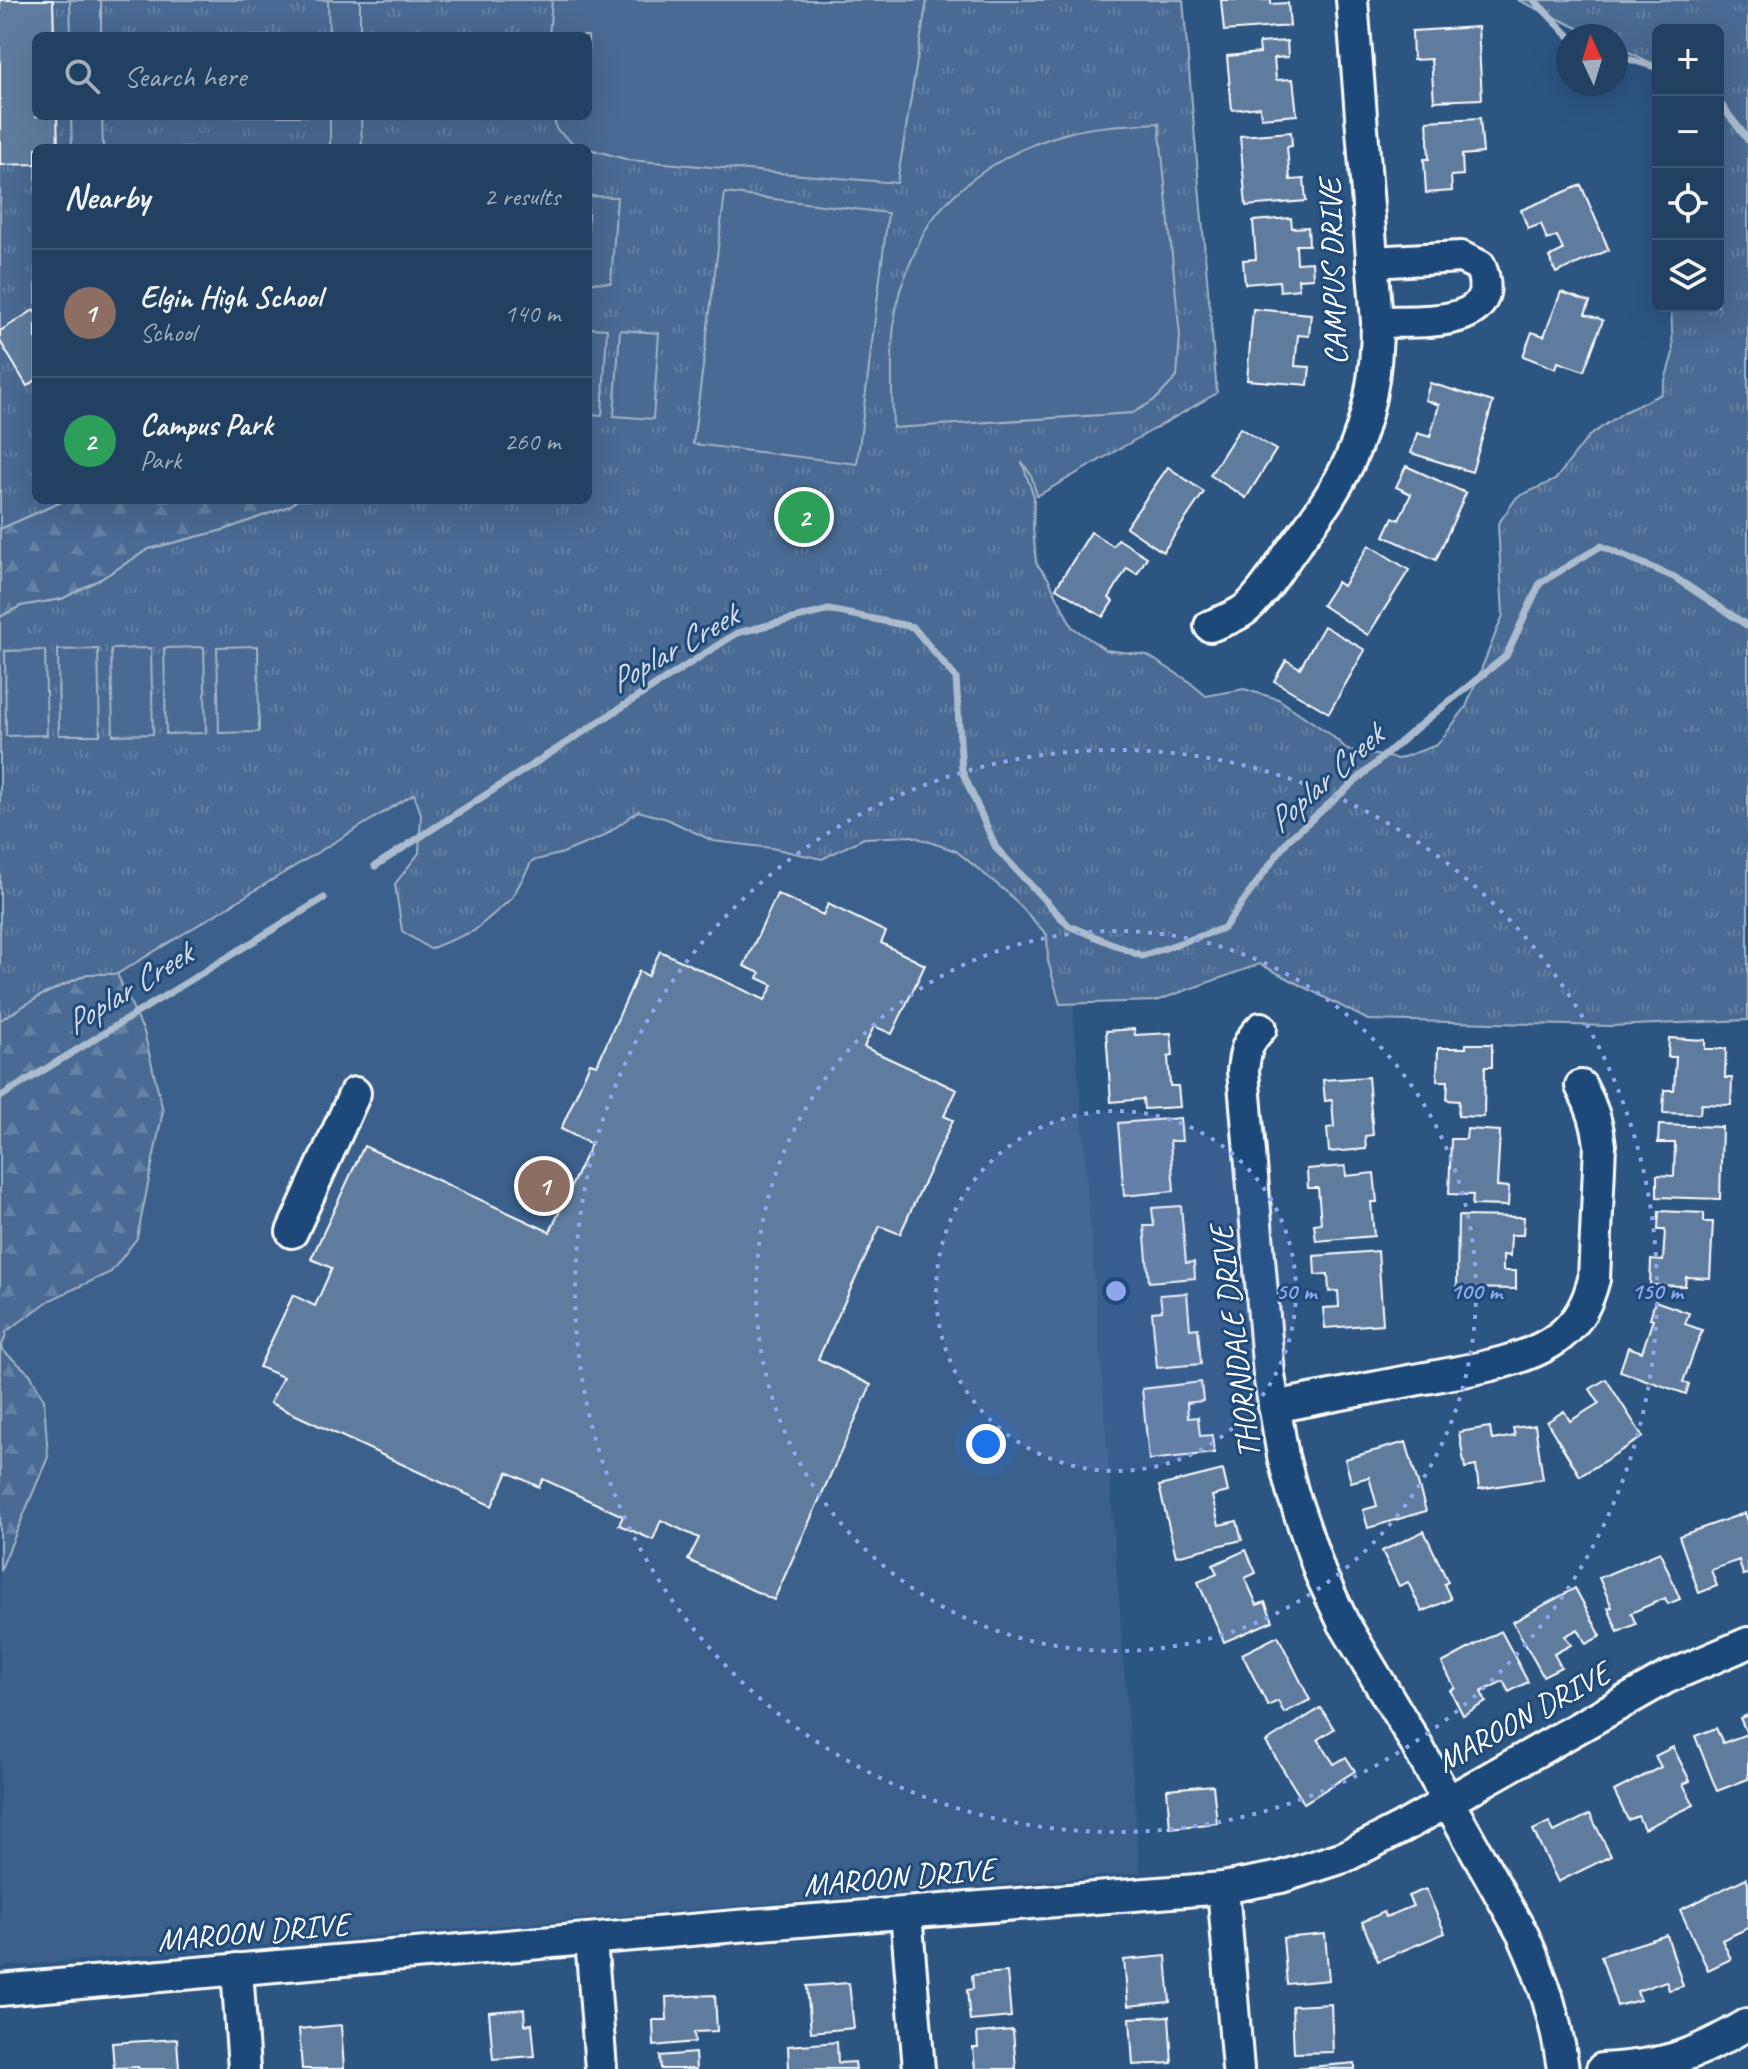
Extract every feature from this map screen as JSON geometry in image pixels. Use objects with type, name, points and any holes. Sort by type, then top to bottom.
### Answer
[{"type":"street","name":"CAMPUS DRIVE","points":[[1210,626],[1247,608],[1325,504],[1350,461],[1371,398],[1377,362],[1377,322],[1352,0]]},
{"type":"street","points":[[1372,262],[1461,257],[1480,266],[1486,281],[1483,301],[1471,313],[1449,319],[1377,322]]},
{"type":"street","name":"THORNDALE DRIVE","points":[[1261,1028],[1251,1038],[1243,1071],[1269,1375],[1293,1494],[1320,1573],[1343,1622],[1523,1935],[1552,2007],[1563,2069]]},
{"type":"street","points":[[1274,1407],[1493,1365],[1558,1337],[1577,1319],[1588,1300],[1594,1279],[1600,1145],[1593,1108],[1581,1086]]},
{"type":"street","points":[[292,1232],[355,1093]]},
{"type":"street","name":"MAROON DRIVE","points":[[0,1990],[1223,1888],[1281,1877],[1344,1857],[1666,1678],[1748,1643]]},
{"type":"street","points":[[1223,1888],[1238,2069]]},
{"type":"street","points":[[906,1913],[919,2069]]},
{"type":"street","points":[[591,1939],[601,2069]]},
{"type":"street","points":[[237,1969],[244,2069]]},
{"type":"street","points":[[1602,2069],[1645,2065],[1680,2057],[1748,2024]]},
{"type":"shaded area","points":[[0,0],[1183,0],[1217,393],[1034,498],[1140,1873],[0,1967]]},
{"type":"green space","points":[[0,0],[1183,0],[1217,393],[1037,496],[1031,475],[1022,462],[1034,497],[1036,563],[1048,578],[1072,627],[1106,650],[1147,655],[1206,696],[1244,689],[1278,699],[1348,750],[1398,759],[1437,745],[1466,707],[1503,615],[1498,524],[1517,497],[1555,480],[1589,436],[1624,412],[1661,394],[1673,353],[1671,312],[1724,312],[1724,24],[1652,24],[1652,63],[1628,52],[1628,24],[1569,24],[1518,0],[1748,0],[1748,1020],[1611,1026],[1368,1020],[1260,964],[1156,1001],[1060,1004],[1048,961],[1047,935],[1009,894],[956,851],[912,836],[864,838],[822,859],[771,848],[713,841],[667,819],[638,811],[604,836],[563,853],[532,861],[512,898],[474,931],[430,949],[402,931],[395,884],[419,853],[421,814],[414,794],[117,974],[87,974],[42,995],[0,1020],[0,617],[21,606],[62,599],[149,549],[224,530],[292,504],[592,504],[592,144],[32,144],[32,504],[56,504],[0,529]]},
{"type":"green space","points":[[70,0],[101,0],[101,32],[71,32]]},
{"type":"green space","points":[[328,0],[360,0],[360,32],[329,32]]},
{"type":"green space","points":[[552,0],[927,0],[897,183],[629,160],[592,150],[592,144],[574,144],[556,129],[555,120],[592,120],[592,32],[549,32]]},
{"type":"green space","points":[[71,120],[102,120],[103,144],[72,144]]},
{"type":"green space","points":[[330,120],[361,120],[362,144],[330,144]]},
{"type":"green space","points":[[1159,123],[1180,336],[1177,377],[1156,399],[1133,413],[893,428],[892,344],[899,294],[921,239],[944,205],[992,166],[1029,146],[1090,128]]},
{"type":"green space","points":[[725,193],[888,213],[857,464],[693,444]]},
{"type":"green space","points":[[592,196],[617,197],[611,283],[592,282]]},
{"type":"green space","points":[[592,328],[607,329],[602,415],[592,414]]},
{"type":"green space","points":[[620,330],[659,333],[653,419],[614,416]]},
{"type":"green space","points":[[57,504],[292,504],[224,530],[149,549],[62,599],[21,606],[0,617],[0,529]]},
{"type":"green space","points":[[258,646],[259,732],[219,733],[217,647]]},
{"type":"green space","points":[[204,647],[206,733],[166,734],[164,648]]},
{"type":"green space","points":[[151,648],[153,734],[113,735],[111,649]]},
{"type":"green space","points":[[98,649],[100,735],[59,735],[58,650]]},
{"type":"green space","points":[[45,650],[47,735],[6,736],[5,651]]},
{"type":"green space","points":[[87,974],[117,974],[144,1032],[163,1111],[137,1238],[111,1272],[50,1300],[7,1331],[1,1349],[30,1374],[44,1400],[48,1457],[0,1571],[0,1020],[42,995]]},
{"type":"building","points":[[0,0],[53,0],[54,32],[32,32],[32,120],[57,120],[58,144],[32,144],[32,164],[0,165]]},
{"type":"building","points":[[1221,0],[1288,3],[1290,26],[1224,31]]},
{"type":"building","points":[[1478,27],[1482,99],[1434,101],[1431,59],[1413,60],[1412,31]]},
{"type":"building","points":[[1287,41],[1288,57],[1274,58],[1276,80],[1293,79],[1297,115],[1261,118],[1260,107],[1232,110],[1227,56],[1260,53],[1259,43]]},
{"type":"building","points":[[1480,118],[1483,153],[1462,155],[1463,175],[1451,176],[1452,191],[1426,193],[1424,159],[1429,159],[1427,121]]},
{"type":"building","points":[[1291,132],[1292,146],[1287,147],[1290,180],[1304,179],[1306,201],[1246,206],[1240,136]]},
{"type":"building","points":[[1581,185],[1609,250],[1556,273],[1549,257],[1563,250],[1557,236],[1547,240],[1541,224],[1528,229],[1521,210]]},
{"type":"building","points":[[1291,218],[1292,228],[1308,227],[1309,245],[1296,245],[1297,263],[1312,262],[1313,278],[1298,279],[1299,289],[1280,291],[1279,281],[1245,284],[1243,260],[1256,259],[1253,221]]},
{"type":"building","points":[[1561,292],[1590,302],[1585,314],[1603,320],[1584,371],[1558,362],[1556,369],[1523,356],[1532,332],[1544,336]]},
{"type":"building","points":[[1253,309],[1311,314],[1309,336],[1298,335],[1295,366],[1310,367],[1308,385],[1247,380]]},
{"type":"building","points":[[32,311],[32,383],[27,386],[0,341],[0,331]]},
{"type":"building","points":[[1430,383],[1493,402],[1472,472],[1411,453],[1417,433],[1430,437],[1439,405],[1425,400]]},
{"type":"building","points":[[1240,428],[1276,450],[1246,498],[1210,475]]},
{"type":"building","points":[[1406,466],[1466,493],[1436,560],[1384,536],[1393,517],[1399,520],[1411,494],[1396,487]]},
{"type":"building","points":[[1168,467],[1204,492],[1163,552],[1126,527]]},
{"type":"building","points":[[1091,532],[1113,546],[1118,539],[1147,557],[1137,574],[1127,568],[1109,598],[1113,601],[1103,617],[1056,588]]},
{"type":"building","points":[[1369,545],[1409,570],[1368,635],[1322,605],[1337,582],[1343,586]]},
{"type":"building","points":[[1324,626],[1365,650],[1329,713],[1274,681],[1286,660],[1300,668]]},
{"type":"building","points":[[777,894],[823,915],[828,904],[886,932],[881,943],[925,965],[892,1034],[874,1026],[864,1047],[957,1090],[944,1116],[953,1120],[900,1234],[880,1226],[818,1359],[871,1385],[774,1600],[688,1560],[699,1538],[661,1520],[653,1540],[619,1525],[623,1516],[543,1479],[539,1487],[508,1472],[492,1506],[270,1403],[283,1377],[259,1367],[293,1295],[315,1306],[332,1268],[311,1259],[364,1146],[550,1232],[591,1144],[561,1129],[590,1063],[597,1065],[639,971],[648,976],[660,951],[765,1000],[773,985],[758,978],[760,973],[744,966]]},
{"type":"building","points":[[1134,1029],[1135,1035],[1171,1033],[1173,1056],[1168,1057],[1170,1086],[1178,1086],[1180,1107],[1144,1109],[1143,1099],[1111,1102],[1106,1031]]},
{"type":"building","points":[[1669,1038],[1705,1040],[1705,1049],[1726,1049],[1725,1078],[1732,1078],[1731,1105],[1701,1104],[1700,1114],[1663,1113],[1664,1090],[1674,1090],[1676,1057],[1668,1057]]},
{"type":"building","points":[[1466,1044],[1492,1044],[1492,1067],[1485,1067],[1484,1117],[1458,1116],[1459,1101],[1447,1100],[1448,1081],[1437,1081],[1438,1048],[1466,1048]]},
{"type":"building","points":[[1368,1077],[1373,1135],[1365,1136],[1366,1149],[1329,1152],[1327,1128],[1334,1127],[1332,1100],[1325,1101],[1323,1080]]},
{"type":"building","points":[[1180,1118],[1182,1141],[1170,1141],[1174,1191],[1124,1196],[1118,1123]]},
{"type":"building","points":[[1659,1125],[1722,1127],[1720,1199],[1657,1197],[1657,1175],[1674,1176],[1675,1143],[1658,1143]]},
{"type":"building","points":[[1467,1129],[1500,1131],[1497,1186],[1509,1187],[1508,1206],[1472,1205],[1473,1195],[1449,1194],[1451,1139],[1466,1139]]},
{"type":"building","points":[[1345,1166],[1346,1176],[1374,1173],[1377,1202],[1371,1202],[1374,1236],[1316,1241],[1314,1224],[1321,1223],[1318,1188],[1308,1188],[1307,1169]]},
{"type":"building","points":[[1181,1206],[1186,1263],[1194,1262],[1195,1278],[1149,1282],[1144,1226],[1154,1226],[1152,1208]]},
{"type":"building","points":[[1659,1211],[1704,1213],[1704,1222],[1713,1222],[1710,1278],[1686,1277],[1685,1286],[1650,1285],[1651,1260],[1663,1261],[1665,1230],[1658,1230]]},
{"type":"building","points":[[1458,1216],[1524,1217],[1523,1235],[1511,1235],[1510,1256],[1503,1255],[1503,1271],[1516,1271],[1516,1289],[1457,1288]]},
{"type":"building","points":[[1378,1251],[1383,1324],[1325,1328],[1323,1308],[1339,1307],[1338,1291],[1329,1292],[1328,1274],[1315,1275],[1314,1256]]},
{"type":"building","points":[[1187,1293],[1190,1329],[1198,1328],[1201,1364],[1157,1368],[1152,1312],[1162,1311],[1160,1295]]},
{"type":"building","points":[[1655,1301],[1689,1313],[1685,1324],[1702,1330],[1683,1382],[1689,1384],[1686,1394],[1620,1371],[1628,1347],[1642,1352],[1653,1319],[1650,1318]]},
{"type":"building","points":[[1606,1379],[1643,1437],[1580,1476],[1547,1422],[1564,1411],[1570,1421],[1599,1403],[1590,1389]]},
{"type":"building","points":[[1201,1382],[1203,1401],[1187,1403],[1188,1418],[1198,1417],[1200,1436],[1212,1435],[1214,1453],[1149,1460],[1142,1389]]},
{"type":"building","points":[[1535,1425],[1543,1479],[1479,1489],[1476,1466],[1465,1468],[1459,1432],[1490,1427],[1492,1440],[1515,1436],[1513,1428]]},
{"type":"building","points":[[1406,1442],[1426,1511],[1368,1528],[1363,1510],[1377,1506],[1369,1477],[1351,1482],[1345,1459]]},
{"type":"building","points":[[1223,1470],[1228,1492],[1212,1496],[1219,1525],[1237,1521],[1242,1540],[1176,1556],[1159,1486]]},
{"type":"building","points":[[1745,1513],[1748,1521],[1748,1574],[1743,1575],[1739,1560],[1711,1570],[1717,1586],[1699,1593],[1679,1536]]},
{"type":"building","points":[[1424,1531],[1448,1582],[1444,1584],[1451,1599],[1422,1612],[1408,1582],[1399,1586],[1382,1551]]},
{"type":"building","points":[[1246,1550],[1256,1573],[1245,1578],[1257,1605],[1265,1602],[1273,1621],[1224,1642],[1198,1582],[1217,1574],[1213,1565]]},
{"type":"building","points":[[1660,1552],[1680,1599],[1668,1604],[1665,1598],[1631,1613],[1636,1624],[1618,1632],[1608,1608],[1612,1607],[1599,1578]]},
{"type":"building","points":[[1575,1588],[1601,1636],[1586,1644],[1578,1629],[1565,1636],[1571,1645],[1554,1654],[1561,1667],[1543,1676],[1513,1622]]},
{"type":"building","points":[[1501,1631],[1528,1682],[1509,1692],[1503,1681],[1481,1692],[1486,1702],[1463,1715],[1450,1690],[1455,1688],[1442,1663]]},
{"type":"building","points":[[1278,1636],[1310,1700],[1284,1713],[1278,1701],[1268,1706],[1242,1654]]},
{"type":"building","points":[[1321,1708],[1334,1729],[1318,1739],[1334,1764],[1346,1757],[1355,1771],[1304,1803],[1266,1742]]},
{"type":"building","points":[[1748,1715],[1748,1779],[1717,1791],[1695,1736],[1716,1728],[1723,1743],[1747,1734],[1740,1718]]},
{"type":"building","points":[[1673,1747],[1690,1781],[1683,1784],[1694,1805],[1644,1829],[1638,1816],[1628,1820],[1614,1791],[1661,1767],[1655,1756]]},
{"type":"building","points":[[1213,1785],[1217,1823],[1170,1828],[1167,1789]]},
{"type":"building","points":[[1590,1814],[1611,1856],[1558,1882],[1533,1830],[1549,1822],[1554,1832]]},
{"type":"building","points":[[1746,1878],[1748,1928],[1722,1940],[1731,1959],[1708,1970],[1680,1910]]},
{"type":"building","points":[[1426,1889],[1445,1933],[1378,1961],[1362,1922],[1384,1912],[1386,1917],[1413,1906],[1408,1896]]},
{"type":"building","points":[[1325,1934],[1329,1980],[1287,1984],[1283,1938]]},
{"type":"building","points":[[1667,1935],[1683,1986],[1669,1990],[1666,1981],[1637,1991],[1640,2000],[1617,2006],[1601,1956]]},
{"type":"building","points":[[1166,1956],[1170,2002],[1128,2006],[1124,1960]]},
{"type":"building","points":[[1007,1972],[1011,2017],[970,2021],[967,1990],[973,1989],[972,1975]]},
{"type":"building","points":[[849,1983],[854,2028],[811,2032],[807,1986]]},
{"type":"building","points":[[715,1995],[717,2031],[694,2032],[695,2042],[654,2046],[653,2020],[667,2020],[666,1997]]},
{"type":"building","points":[[1331,2004],[1333,2052],[1294,2053],[1292,2006]]},
{"type":"building","points":[[524,2009],[525,2025],[532,2024],[535,2056],[493,2059],[489,2012]]},
{"type":"building","points":[[1169,2016],[1172,2063],[1133,2065],[1130,2018]]},
{"type":"building","points":[[341,2025],[344,2069],[302,2069],[299,2029]]},
{"type":"building","points":[[1013,2030],[1016,2069],[975,2069],[973,2048],[978,2048],[977,2033]]},
{"type":"building","points":[[177,2039],[179,2069],[114,2068],[112,2043]]},
{"type":"building","points":[[837,2042],[838,2063],[855,2062],[856,2069],[789,2069],[788,2046]]},
{"type":"building","points":[[695,2053],[696,2069],[661,2069],[660,2056]]},
{"type":"building","points":[[1355,2063],[1355,2069],[1298,2069],[1298,2068]]},
{"type":"waterway","name":"Poplar Creek","points":[[1534,0],[1557,24]]},
{"type":"waterway","name":"Poplar Creek","points":[[1628,59],[1652,66]]},
{"type":"waterway","name":"Poplar Creek","points":[[1724,109],[1748,140]]},
{"type":"waterway","name":"Poplar Creek","points":[[375,866],[737,633],[829,610],[913,627],[956,678],[962,771],[996,848],[1069,926],[1142,956],[1224,928],[1288,840],[1415,729],[1506,656],[1540,583],[1601,546],[1674,577],[1748,626]]},
{"type":"waterway","name":"Poplar Creek","points":[[0,1097],[324,898]]},
{"type":"place","name":"Campus Park","points":[[804,517]]},
{"type":"place","name":"Elgin High School","points":[[544,1186]]}]
